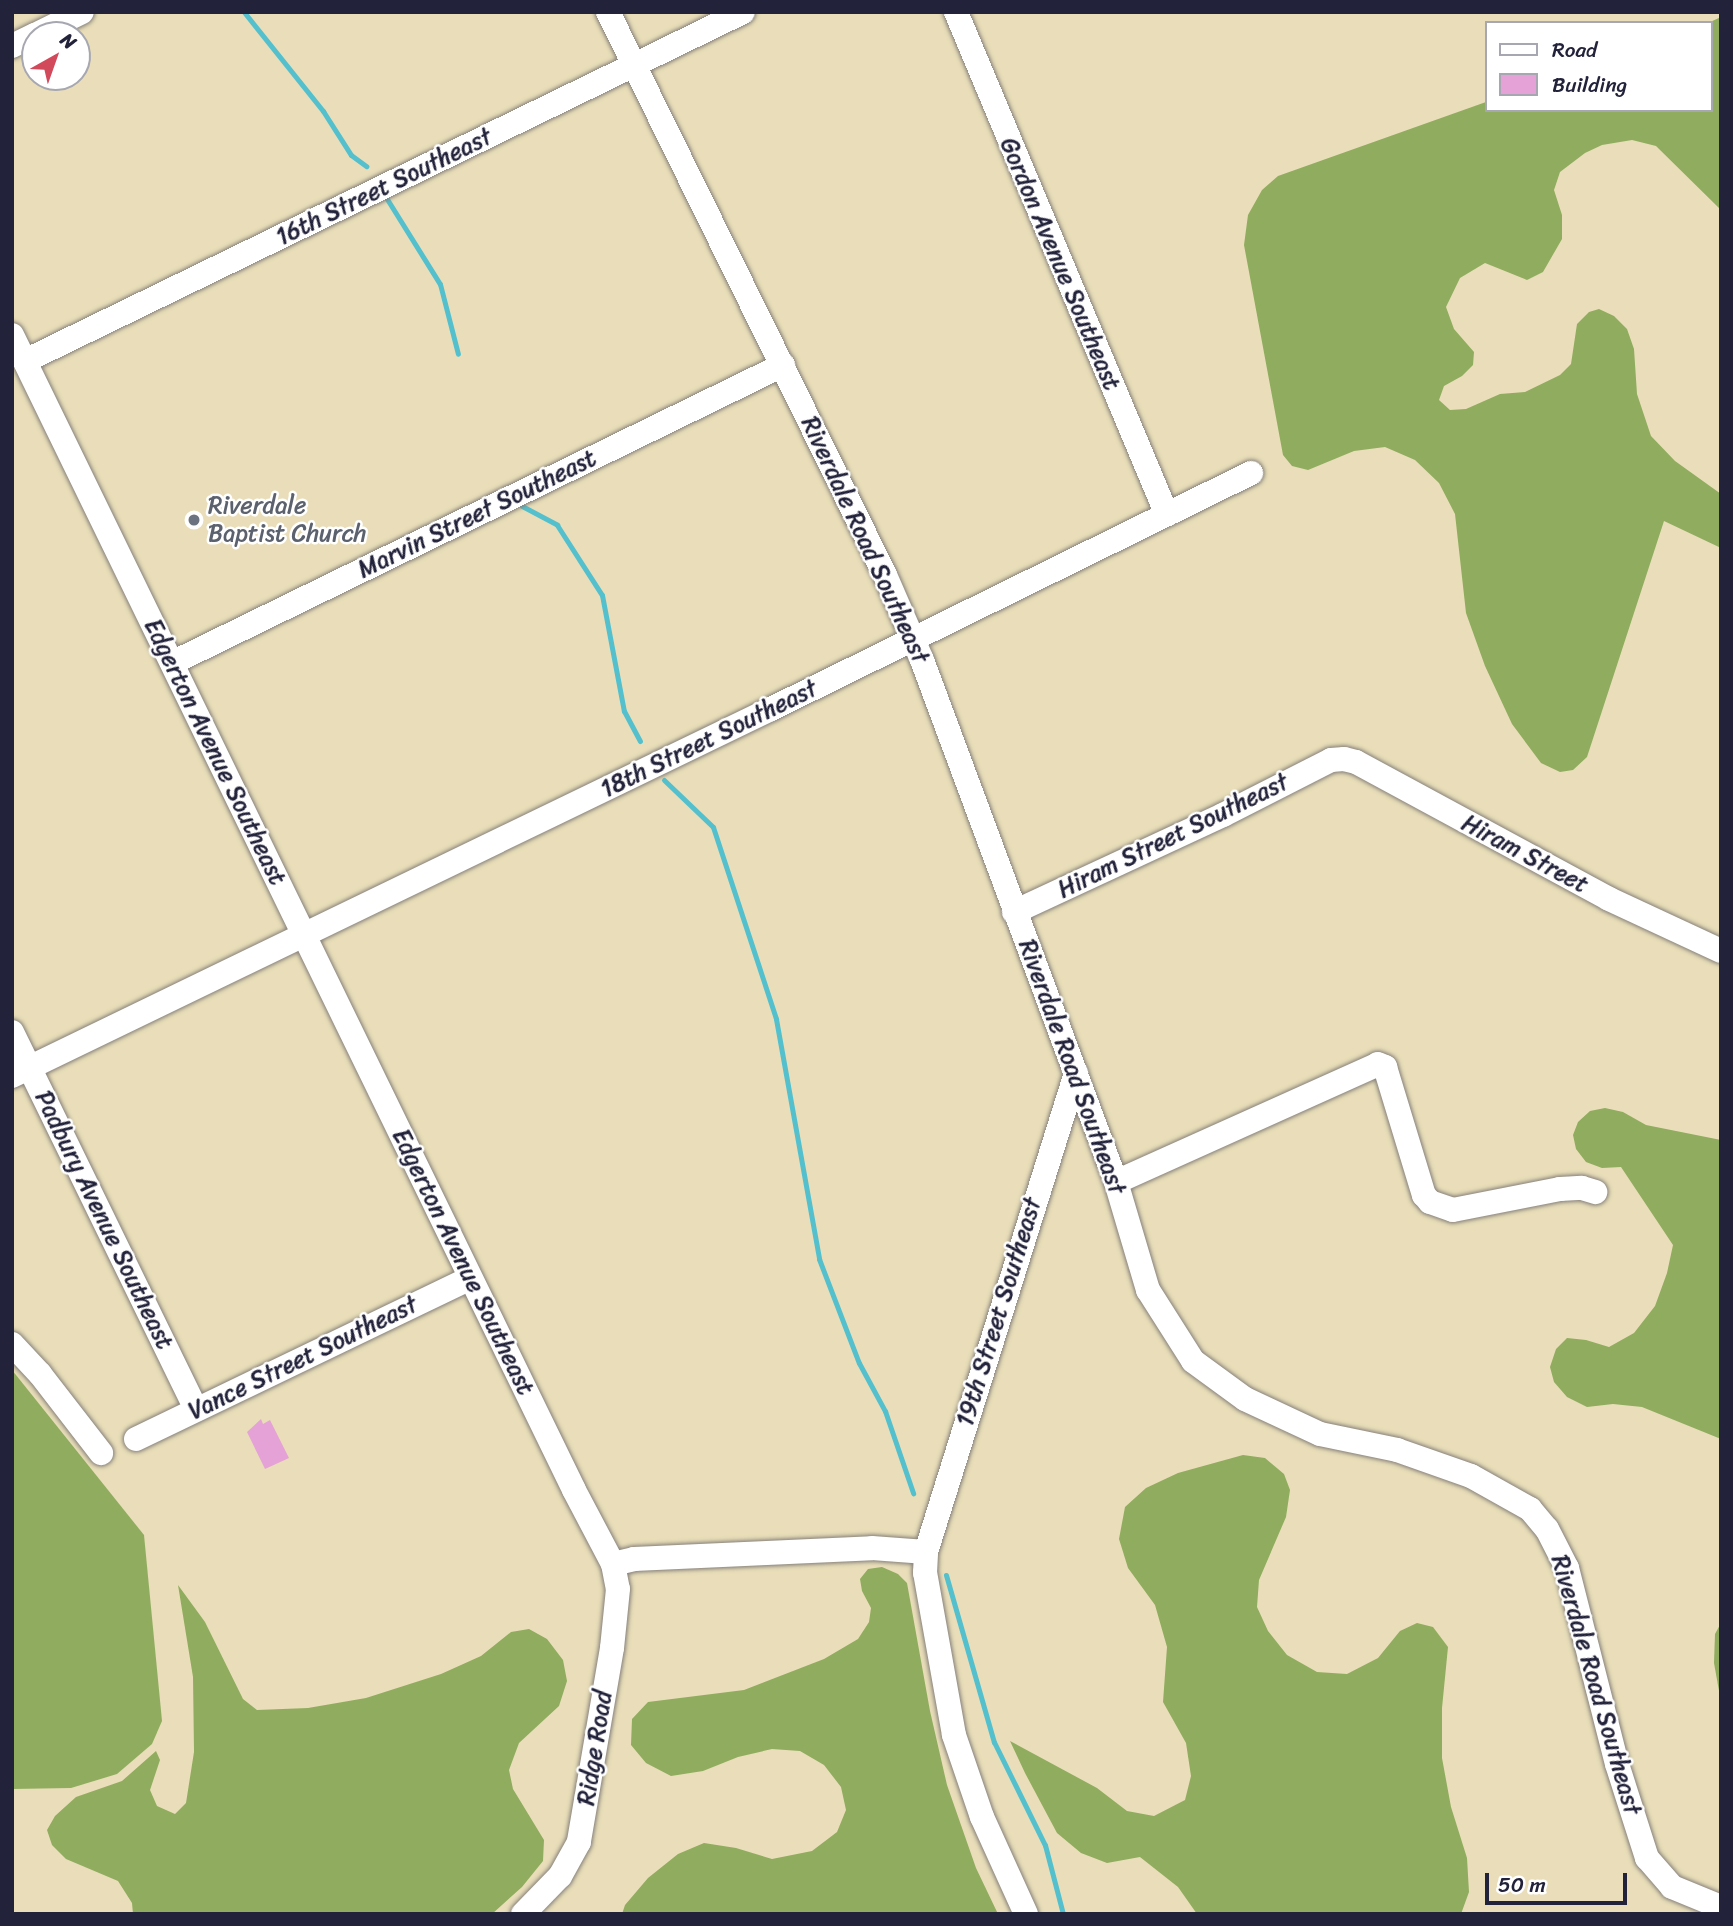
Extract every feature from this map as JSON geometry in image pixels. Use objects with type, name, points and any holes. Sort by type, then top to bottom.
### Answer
[{"type":"street","points":[[64,21],[82,12]]},
{"type":"street","name":"Riverdale Road Southeast","points":[[608,12],[783,365],[913,640],[1116,1182],[1149,1290],[1193,1361],[1245,1399],[1320,1434],[1397,1450],[1471,1476],[1530,1510],[1547,1529],[1567,1568],[1640,1842],[1647,1858],[1672,1887],[1721,1907]]},
{"type":"street","name":"16th Street Southeast","points":[[25,361],[743,12]]},
{"type":"street","name":"Gordon Avenue Southeast","points":[[956,12],[1167,515]]},
{"type":"street","name":"Edgerton Avenue Southeast","points":[[12,335],[470,1278],[613,1564]]},
{"type":"street","name":"Marvin Street Southeast","points":[[172,663],[783,365]]},
{"type":"street","name":"18th Street Southeast","points":[[21,1072],[913,640],[1251,473]]},
{"type":"street","name":"Hiram Street Southeast","points":[[1014,912],[1223,815],[1331,760]]},
{"type":"street","name":"Hiram Street","points":[[1331,760],[1356,762],[1536,861],[1721,951]]},
{"type":"street","name":"Padbury Avenue Southeast","points":[[12,1032],[21,1072],[196,1409]]},
{"type":"street","points":[[1116,1182],[1378,1064],[1385,1066],[1424,1195],[1430,1202],[1453,1210],[1560,1189],[1582,1188],[1595,1192]]},
{"type":"street","name":"19th Street Southeast","points":[[926,1552],[1076,1073]]},
{"type":"street","name":"Vance Street Southeast","points":[[136,1439],[470,1278]]},
{"type":"street","points":[[12,1344],[40,1374],[101,1453]]},
{"type":"street","points":[[613,1564],[634,1559],[872,1548],[926,1552],[925,1573],[954,1735],[982,1817],[1026,1914]]},
{"type":"street","name":"Ridge Road","points":[[523,1914],[560,1876],[579,1842],[612,1648],[618,1589],[613,1564]]},
{"type":"green space","points":[[1721,17],[1721,210],[1656,146],[1632,140],[1602,145],[1585,153],[1560,172],[1554,190],[1562,215],[1562,239],[1543,272],[1527,280],[1485,263],[1460,278],[1446,307],[1454,329],[1474,352],[1473,365],[1462,376],[1444,386],[1439,400],[1450,410],[1466,409],[1500,394],[1525,392],[1560,375],[1571,364],[1577,324],[1589,312],[1599,309],[1614,316],[1627,329],[1634,349],[1637,394],[1651,436],[1675,461],[1721,494],[1721,548],[1664,521],[1587,757],[1573,770],[1560,772],[1541,763],[1512,724],[1485,666],[1466,613],[1455,514],[1439,483],[1415,460],[1385,447],[1354,451],[1308,470],[1292,466],[1283,455],[1244,245],[1248,215],[1262,190],[1278,176],[1484,103],[1484,112],[1712,112],[1712,21]]},
{"type":"green space","points":[[1605,1108],[1623,1112],[1646,1125],[1721,1140],[1721,1439],[1642,1407],[1613,1404],[1587,1407],[1567,1397],[1554,1382],[1550,1367],[1556,1349],[1567,1338],[1609,1347],[1634,1333],[1655,1306],[1667,1273],[1673,1245],[1621,1167],[1602,1168],[1586,1162],[1576,1149],[1573,1135],[1578,1122],[1590,1111]]},
{"type":"green space","points":[[12,1370],[144,1535],[162,1721],[152,1744],[117,1774],[71,1788],[12,1789]]},
{"type":"green space","points":[[1243,1455],[1265,1458],[1284,1474],[1290,1490],[1286,1517],[1259,1580],[1257,1607],[1268,1631],[1287,1655],[1317,1672],[1347,1674],[1378,1658],[1400,1631],[1417,1623],[1433,1627],[1448,1647],[1442,1708],[1442,1758],[1451,1807],[1467,1858],[1469,1892],[1461,1914],[1197,1914],[1178,1887],[1140,1857],[1107,1863],[1081,1853],[1057,1833],[1025,1773],[1010,1741],[1097,1788],[1127,1811],[1154,1816],[1185,1800],[1191,1776],[1186,1743],[1163,1702],[1167,1647],[1155,1605],[1128,1568],[1119,1539],[1125,1507],[1146,1488],[1178,1473]]},
{"type":"green space","points":[[882,1567],[898,1574],[907,1583],[930,1711],[947,1785],[976,1868],[998,1914],[622,1914],[625,1905],[648,1878],[678,1854],[704,1843],[736,1848],[772,1859],[812,1851],[837,1832],[846,1810],[841,1787],[824,1765],[800,1751],[772,1749],[738,1757],[703,1771],[671,1776],[646,1763],[631,1745],[632,1719],[648,1702],[744,1690],[824,1659],[858,1639],[869,1622],[871,1608],[862,1591],[860,1579],[868,1569]]},
{"type":"green space","points":[[178,1585],[205,1622],[243,1699],[257,1710],[308,1708],[366,1698],[441,1674],[481,1656],[511,1632],[529,1629],[547,1639],[563,1660],[567,1681],[559,1706],[519,1743],[509,1770],[513,1789],[544,1840],[543,1861],[522,1887],[492,1914],[133,1914],[132,1903],[118,1881],[66,1859],[52,1845],[47,1830],[55,1816],[76,1797],[122,1781],[156,1751],[160,1760],[150,1790],[157,1806],[175,1814],[186,1803],[194,1752],[193,1677]]},
{"type":"green space","points":[[1721,1623],[1721,1702],[1714,1663],[1715,1634]]},
{"type":"building","points":[[261,1419],[263,1424],[270,1420],[289,1458],[265,1469],[247,1432]]},
{"type":"waterway","points":[[244,12],[323,111],[351,155],[366,166]]},
{"type":"waterway","points":[[387,199],[440,284],[458,354]]},
{"type":"waterway","points":[[522,506],[557,525],[602,595],[624,711],[640,741]]},
{"type":"waterway","points":[[664,780],[713,827],[776,1019],[819,1259],[859,1363],[885,1411],[913,1493]]},
{"type":"waterway","points":[[946,1575],[994,1742],[1045,1845],[1063,1914]]},
{"type":"place","name":"Riverdale Baptist Church","points":[[194,520]]}]
